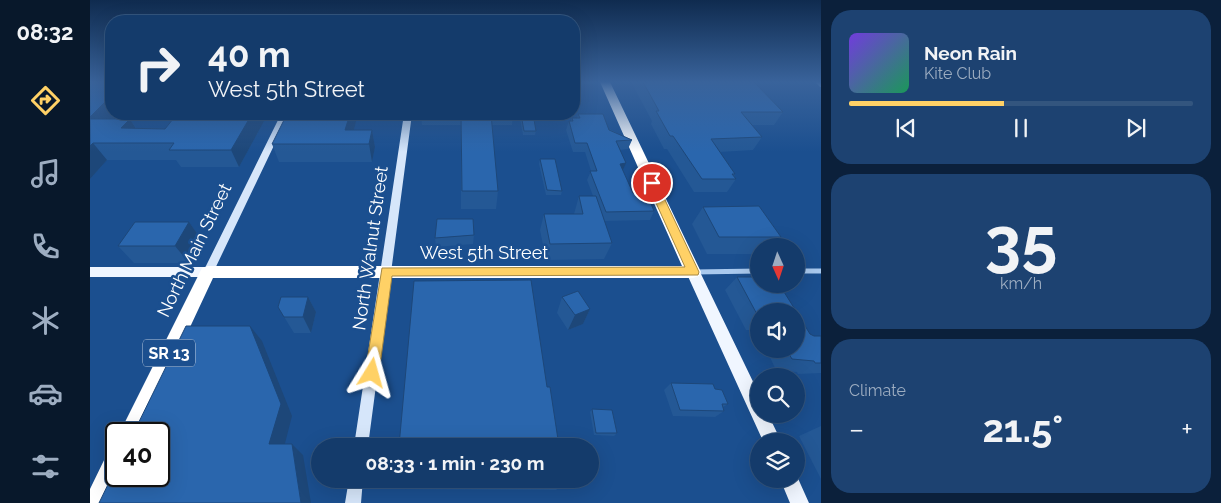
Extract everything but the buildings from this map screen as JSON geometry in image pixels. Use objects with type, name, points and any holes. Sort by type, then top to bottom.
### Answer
[{"type":"highway","points":[[616,105],[693,272]]},
{"type":"highway","name":"West 5th Street","points":[[208,272],[693,272]]},
{"type":"highway","name":"North Main Street","points":[[135,422],[208,272]]},
{"type":"highway","points":[[95,503],[105,483]]},
{"type":"main road","points":[[90,272],[208,272]]},
{"type":"main road","points":[[693,272],[750,394]]},
{"type":"main road","points":[[793,488],[800,503]]},
{"type":"street","name":"North Main Street","points":[[208,272],[283,120]]},
{"type":"street","name":"North Walnut Street","points":[[362,438],[407,120]]},
{"type":"street","name":"West 5th Street","points":[[693,272],[750,271]]},
{"type":"street","points":[[805,271],[821,271]]},
{"type":"street","points":[[353,503],[355,488]]},
{"type":"route","points":[[372,373],[386,272],[693,272],[652,183]]}]
